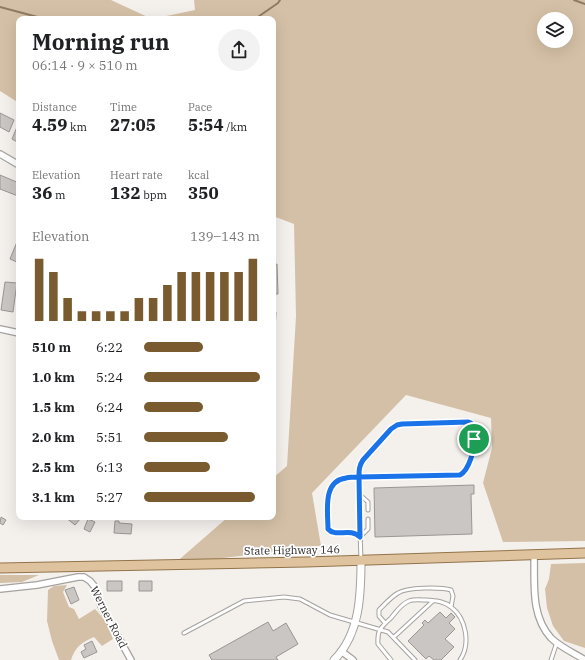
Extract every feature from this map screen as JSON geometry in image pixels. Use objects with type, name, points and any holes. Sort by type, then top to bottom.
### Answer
[{"type":"main road","name":"State Highway 146","points":[[0,568],[361,560],[585,553]]},
{"type":"street","points":[[0,154],[16,163]]},
{"type":"street","points":[[0,329],[16,332]]},
{"type":"street","points":[[534,554],[535,607],[540,621],[551,638],[585,660]]},
{"type":"street","points":[[334,660],[349,638],[360,606],[361,560]]},
{"type":"street","name":"Werner Road","points":[[0,589],[37,585],[84,577],[95,587],[101,606],[131,660]]},
{"type":"street","points":[[341,651],[353,660]]},
{"type":"lane","points":[[360,537],[352,532],[332,532],[328,529],[328,498],[331,488],[337,482],[345,478],[359,477],[460,475],[463,474],[469,463],[474,446],[474,426],[472,423],[397,425],[391,429],[363,460],[358,470],[359,477],[361,560]]},
{"type":"lane","points":[[359,494],[368,502],[368,510]]},
{"type":"lane","points":[[360,537],[368,529],[368,519]]},
{"type":"lane","points":[[385,623],[379,616],[379,610],[394,596],[404,590],[442,588],[451,590],[451,606]]},
{"type":"lane","points":[[184,633],[244,601],[284,597],[300,599],[330,615],[388,632],[415,660]]},
{"type":"lane","points":[[391,660],[378,644],[377,638],[379,630],[403,604],[409,601],[433,601],[451,606],[463,623],[466,633],[466,644],[463,656],[460,660]]},
{"type":"lane","points":[[394,638],[433,601]]},
{"type":"lane","points":[[551,660],[558,642]]},
{"type":"shaded area","points":[[0,0],[111,0],[146,16],[16,16],[16,101],[0,91]]},
{"type":"shaded area","points":[[194,0],[585,0],[585,541],[503,542],[483,483],[492,448],[491,418],[406,395],[312,493],[321,546],[174,564],[225,520],[276,520],[276,475],[287,466],[296,316],[294,224],[276,217],[276,16],[166,16],[195,10]]},
{"type":"shaded area","points":[[585,563],[585,648],[564,641],[553,626],[547,608],[545,589],[549,579],[551,564]]},
{"type":"shaded area","points":[[0,575],[39,575],[22,582],[0,583]]},
{"type":"shaded area","points":[[67,585],[63,592],[69,607],[74,609],[79,619],[95,609],[106,623],[113,639],[102,646],[94,637],[80,646],[71,660],[59,660],[47,621],[48,590],[54,586]]},
{"type":"building","points":[[0,113],[14,120],[9,132],[0,127]]},
{"type":"building","points":[[16,129],[16,141],[12,139]]},
{"type":"building","points":[[0,175],[16,182],[16,195],[0,189]]},
{"type":"building","points":[[16,244],[16,262],[10,259]]},
{"type":"building","points":[[277,264],[278,294],[276,294]]},
{"type":"building","points":[[5,282],[16,283],[13,312],[1,310]]},
{"type":"building","points":[[474,485],[474,494],[471,494],[472,534],[375,537],[374,488]]},
{"type":"building","points":[[1,517],[6,520],[3,525],[0,523]]},
{"type":"building","points":[[69,520],[79,520],[75,525]]},
{"type":"building","points":[[88,520],[95,522],[90,532],[84,529]]},
{"type":"building","points":[[115,521],[119,521],[119,523],[132,524],[131,534],[114,533]]},
{"type":"building","points":[[107,581],[122,581],[122,591],[107,591]]},
{"type":"building","points":[[139,581],[152,581],[152,591],[139,591]]},
{"type":"building","points":[[74,587],[79,600],[71,604],[65,590]]},
{"type":"building","points":[[440,612],[446,618],[451,613],[455,617],[449,623],[455,629],[445,639],[454,647],[441,660],[434,660],[429,656],[426,659],[408,641],[424,625],[422,623],[425,620],[428,623]]},
{"type":"building","points":[[268,622],[273,631],[286,623],[298,644],[276,657],[278,660],[212,660],[209,655]]},
{"type":"building","points":[[92,641],[97,652],[84,658],[81,652],[86,649],[84,645]]},
{"type":"waterway","points":[[259,16],[280,0]]},
{"type":"waterway","points":[[574,0],[585,4]]},
{"type":"waterway","points":[[0,7],[34,16]]},
{"type":"route","points":[[474,439],[471,457],[463,474],[460,475],[359,477],[360,537],[352,532],[330,532],[328,529],[328,498],[331,488],[337,482],[345,478],[359,477],[358,470],[360,464],[391,429],[397,425],[468,422],[472,423],[474,426],[474,439]]}]
